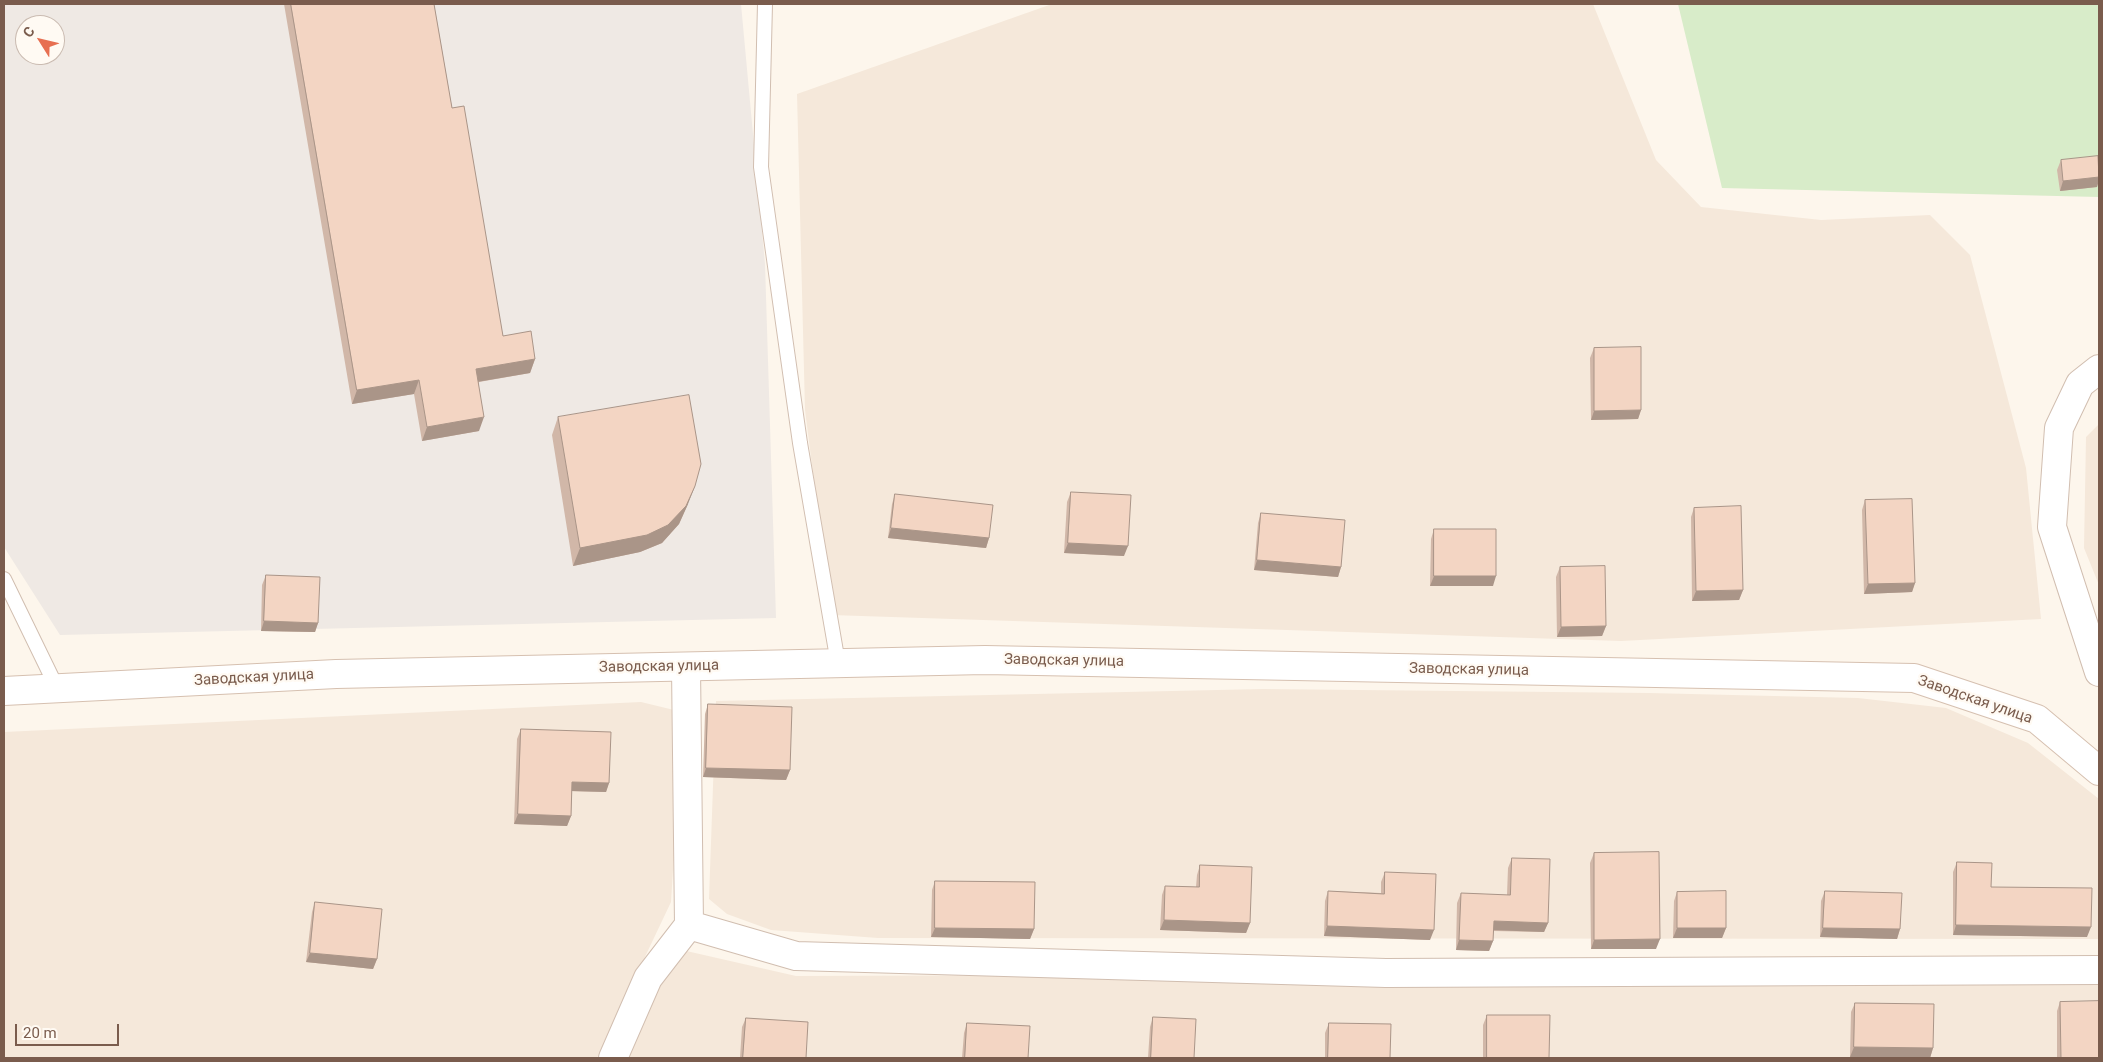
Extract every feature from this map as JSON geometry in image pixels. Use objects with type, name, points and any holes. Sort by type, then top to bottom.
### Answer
[{"type":"street","points":[[2099,369],[2080,384],[2059,428],[2052,527],[2099,672]]},
{"type":"street","name":"Заводская улица","points":[[4,691],[336,674],[995,660],[1914,678],[2037,719],[2099,771]]},
{"type":"street","points":[[613,1058],[648,978],[688,925],[686,667]]},
{"type":"street","points":[[688,925],[796,956],[816,957],[1386,973],[2099,970]]},
{"type":"lane","points":[[765,4],[761,167],[800,443],[838,663]]},
{"type":"lane","points":[[4,579],[57,688]]},
{"type":"shaded area","points":[[4,4],[741,4],[765,264],[776,618],[60,635],[4,547]]},
{"type":"shaded area","points":[[1052,4],[1593,4],[1656,160],[1701,207],[1821,220],[1930,215],[1970,255],[2026,468],[2041,619],[1621,641],[831,615],[805,410],[797,94]]},
{"type":"shaded area","points":[[2099,424],[2099,585],[2084,548],[2086,437]]},
{"type":"shaded area","points":[[1263,689],[1649,693],[1858,698],[1946,708],[2028,743],[2099,799],[2099,939],[878,938],[771,930],[727,914],[709,899],[716,701]]},
{"type":"shaded area","points":[[641,702],[674,710],[677,806],[671,902],[597,1058],[4,1058],[4,732]]},
{"type":"shaded area","points":[[682,950],[796,976],[1095,975],[2099,985],[2099,1058],[623,1058],[654,985]]},
{"type":"green space","points":[[1678,4],[2099,4],[2099,197],[1722,188]]},
{"type":"building","points":[[291,4],[434,4],[452,108],[464,106],[503,336],[531,331],[535,359],[476,369],[484,417],[427,427],[419,380],[357,390]]},
{"type":"building","points":[[2098,156],[2099,177],[2063,181],[2061,160]]},
{"type":"building","points":[[1641,347],[1641,410],[1594,411],[1594,348]]},
{"type":"building","points":[[689,395],[701,464],[695,486],[686,506],[668,525],[647,535],[580,548],[558,417]]},
{"type":"building","points":[[1071,492],[1131,495],[1128,546],[1068,543]]},
{"type":"building","points":[[895,494],[993,505],[989,538],[891,528]]},
{"type":"building","points":[[1912,499],[1915,583],[1868,584],[1865,500]]},
{"type":"building","points":[[1741,506],[1743,590],[1696,591],[1694,508]]},
{"type":"building","points":[[1261,513],[1345,520],[1341,567],[1257,560]]},
{"type":"building","points":[[1434,529],[1496,529],[1496,576],[1434,576]]},
{"type":"building","points":[[1605,566],[1606,626],[1561,627],[1560,567]]},
{"type":"building","points":[[266,575],[320,577],[318,623],[264,621]]},
{"type":"building","points":[[708,704],[792,707],[790,770],[706,768]]},
{"type":"building","points":[[521,729],[611,732],[609,783],[572,782],[571,816],[518,814]]},
{"type":"building","points":[[1659,852],[1660,939],[1594,940],[1594,853]]},
{"type":"building","points":[[1512,858],[1550,859],[1548,923],[1494,921],[1493,941],[1459,940],[1461,893],[1510,895]]},
{"type":"building","points":[[1957,862],[1992,863],[1991,887],[2092,888],[2091,927],[1956,925]]},
{"type":"building","points":[[1200,865],[1252,867],[1250,923],[1164,920],[1165,886],[1199,887]]},
{"type":"building","points":[[1385,872],[1436,874],[1434,930],[1327,926],[1328,891],[1384,894]]},
{"type":"building","points":[[935,881],[1035,882],[1034,929],[935,928]]},
{"type":"building","points":[[1726,891],[1726,928],[1677,928],[1677,892]]},
{"type":"building","points":[[1825,891],[1902,893],[1900,929],[1823,928]]},
{"type":"building","points":[[315,902],[382,909],[377,959],[310,953]]},
{"type":"building","points":[[2099,1001],[2099,1058],[2061,1058],[2060,1002]]},
{"type":"building","points":[[1855,1003],[1934,1004],[1933,1048],[1854,1047]]},
{"type":"building","points":[[1487,1015],[1550,1015],[1549,1058],[1487,1058]]},
{"type":"building","points":[[1153,1017],[1196,1019],[1194,1058],[1151,1058]]},
{"type":"building","points":[[746,1018],[808,1022],[806,1058],[743,1058]]},
{"type":"building","points":[[967,1023],[1030,1026],[1028,1058],[965,1058]]},
{"type":"building","points":[[1329,1023],[1391,1024],[1390,1058],[1328,1058]]}]
